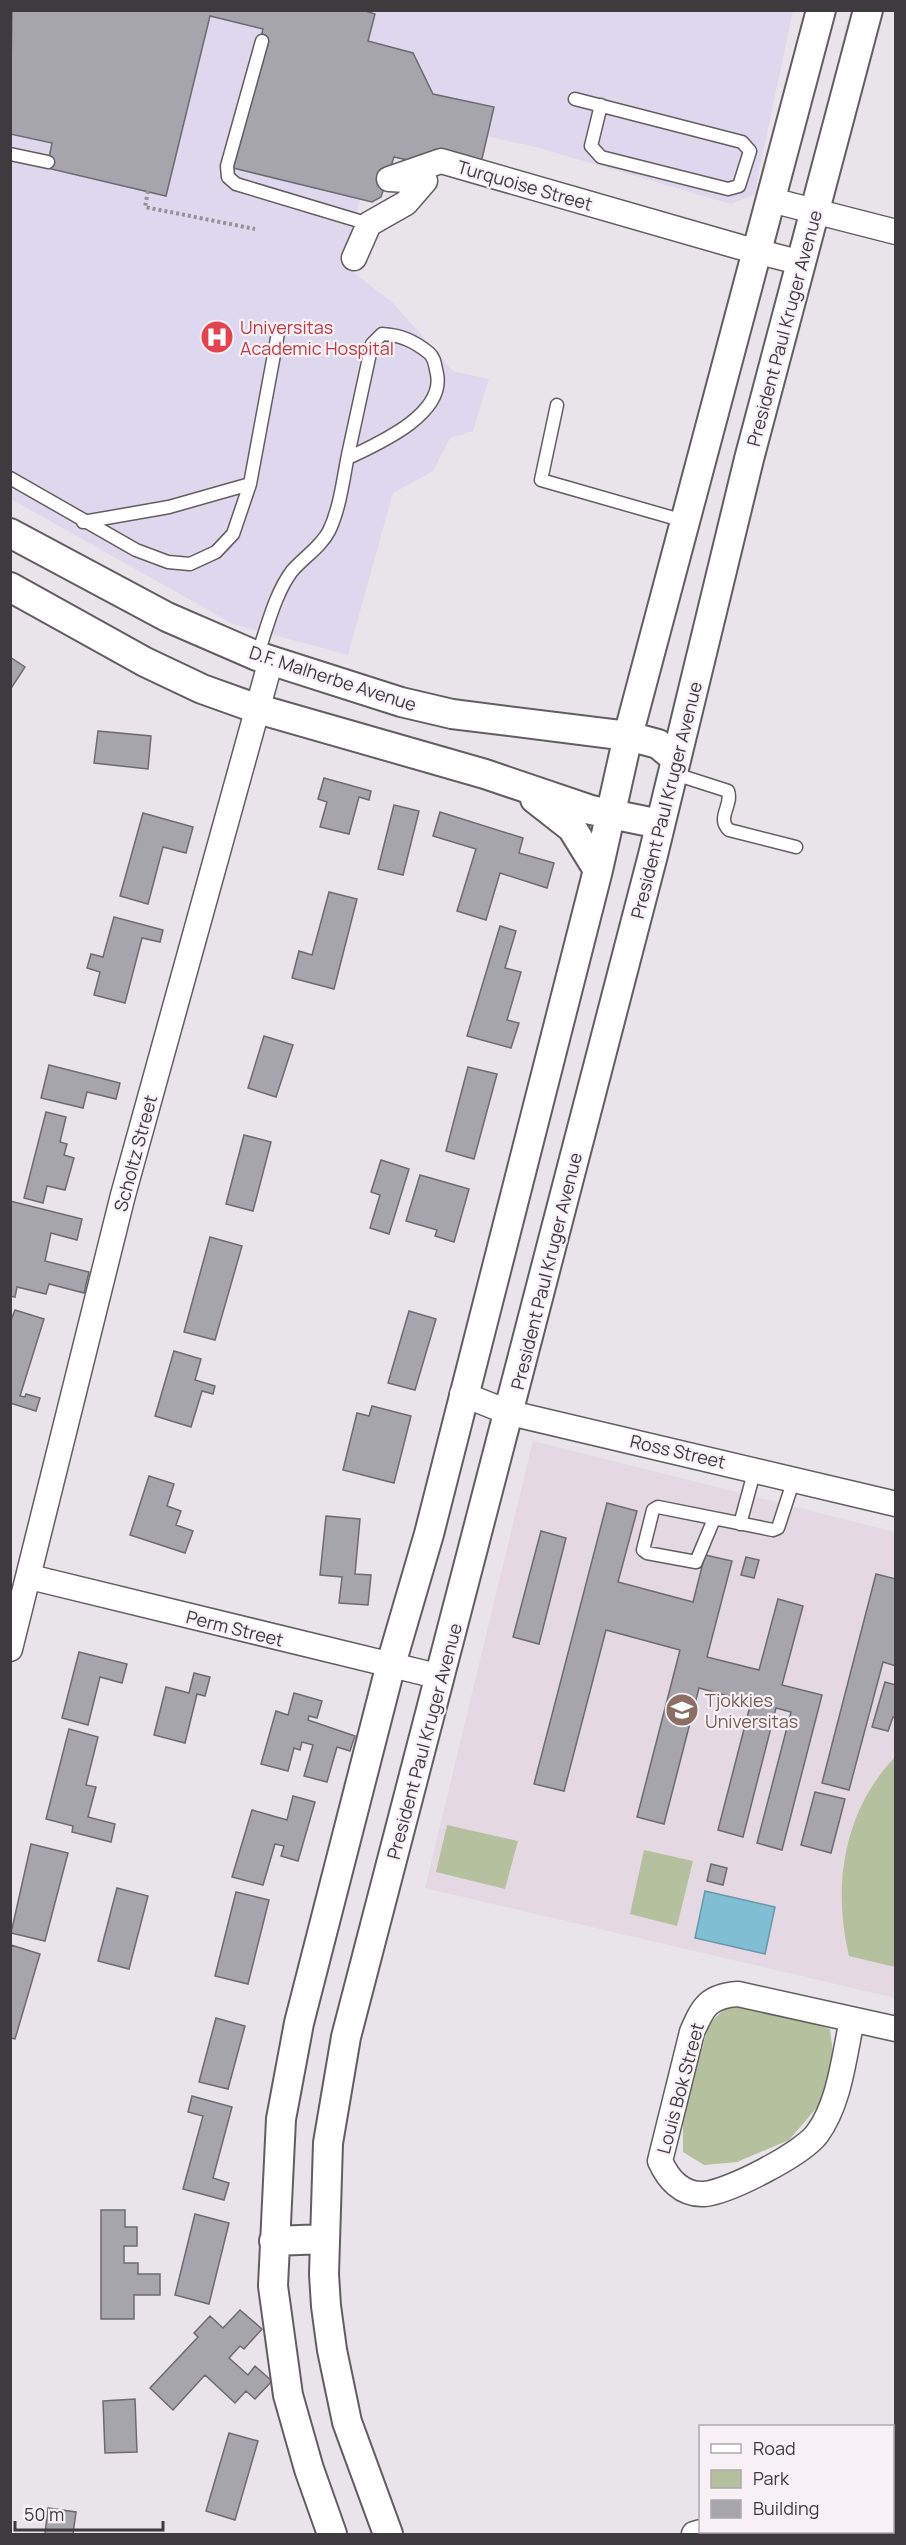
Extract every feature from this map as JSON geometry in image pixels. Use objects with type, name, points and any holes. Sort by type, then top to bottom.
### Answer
[{"type":"street","points":[[332,2535],[309,2469],[288,2395],[273,2286],[281,2119],[299,2023],[391,1664],[429,1534],[462,1394],[598,870],[628,736],[821,10]]},
{"type":"street","name":"President Paul Kruger Avenue","points":[[388,2535],[347,2422],[334,2361],[326,2306],[325,2239],[328,2144],[346,2037],[510,1413],[660,824],[749,459],[868,10]]},
{"type":"street","name":"Turquoise Street","points":[[369,224],[406,203],[425,181],[389,179],[441,161],[755,252],[802,262]]},
{"type":"street","points":[[771,200],[896,232]]},
{"type":"street","points":[[354,258],[369,224]]},
{"type":"street","name":"D.F. Malherbe Avenue","points":[[10,532],[167,617],[264,658],[401,702],[452,714],[628,736],[658,744],[674,766]]},
{"type":"street","points":[[10,587],[144,662],[202,689],[258,708],[485,774],[611,816],[660,824]]},
{"type":"street","name":"Scholtz Street","points":[[10,1648],[30,1577],[123,1195],[258,708],[264,658]]},
{"type":"street","points":[[518,786],[572,828],[598,870]]},
{"type":"street","name":"Ross Street","points":[[462,1394],[510,1413],[896,1504]]},
{"type":"street","name":"Perm Street","points":[[30,1577],[441,1677]]},
{"type":"street","name":"Louis Bok Street","points":[[852,2020],[833,2099],[817,2134],[801,2148],[775,2165],[704,2194],[689,2192],[674,2184],[666,2176],[660,2161],[689,2043],[700,2013],[710,2001],[722,1995],[738,1994],[896,2029]]},
{"type":"street","points":[[274,2241],[325,2239]]},
{"type":"lane","points":[[262,40],[227,166],[228,177],[236,184],[369,224]]},
{"type":"lane","points":[[575,99],[601,105],[742,142],[750,151],[739,186],[728,189],[601,157],[591,146],[601,105]]},
{"type":"lane","points":[[10,154],[48,162]]},
{"type":"lane","points":[[10,478],[83,522],[136,550],[168,562],[190,564],[216,552],[233,534],[250,484],[278,333]]},
{"type":"lane","points":[[264,658],[278,597],[292,572],[315,550],[329,530],[348,458],[372,344],[382,334],[401,336],[416,343],[433,357],[438,378],[436,393],[422,412],[398,434],[348,458]]},
{"type":"lane","points":[[557,405],[541,480],[684,521]]},
{"type":"lane","points":[[83,522],[169,507],[250,484]]},
{"type":"lane","points":[[674,766],[728,791],[730,797],[723,819],[724,825],[729,830],[796,847]]},
{"type":"lane","points":[[741,1524],[755,1469]]},
{"type":"lane","points":[[714,1519],[696,1562],[647,1553],[643,1550],[655,1508],[741,1524],[773,1530],[778,1528],[794,1479]]},
{"type":"path","points":[[148,191],[145,207],[255,229]]},
{"type":"shaded area","name":"Universitas Academic Hospital","points":[[11,11],[793,11],[754,195],[731,204],[539,148],[400,116],[368,169],[343,264],[393,303],[453,371],[489,379],[473,431],[450,438],[433,471],[393,493],[348,655],[233,624],[11,499]]},
{"type":"shaded area","name":"Tjokkies Universitas","points":[[533,1441],[895,1532],[895,1998],[425,1888]]},
{"type":"green space","points":[[895,1757],[895,1967],[849,1956],[842,1903],[846,1850],[854,1825],[864,1801],[878,1778]]},
{"type":"green space","points":[[447,1825],[518,1841],[505,1889],[436,1872]]},
{"type":"green space","points":[[644,1850],[693,1861],[677,1926],[630,1914]]},
{"type":"green space","points":[[730,2003],[769,2009],[830,2029],[834,2061],[819,2105],[789,2140],[737,2162],[704,2165],[683,2152],[683,2114],[709,2024]]},
{"type":"water","points":[[705,1891],[775,1907],[765,1954],[695,1938]]},
{"type":"building","points":[[12,10],[362,10],[375,14],[368,41],[413,53],[433,94],[494,107],[478,176],[394,157],[381,197],[372,202],[229,167],[263,29],[210,16],[166,196],[47,168],[52,143],[10,134]]},
{"type":"building","points":[[10,657],[25,667],[10,690]]},
{"type":"building","points":[[98,731],[151,736],[148,769],[94,763]]},
{"type":"building","points":[[324,778],[371,791],[369,800],[359,797],[349,834],[320,827],[327,802],[318,799]]},
{"type":"building","points":[[394,805],[419,811],[403,875],[378,869]]},
{"type":"building","points":[[440,812],[523,838],[519,853],[554,863],[547,888],[500,873],[486,920],[457,911],[476,849],[433,836]]},
{"type":"building","points":[[143,813],[193,827],[186,853],[163,847],[148,904],[120,896]]},
{"type":"building","points":[[329,892],[357,899],[334,989],[292,978],[299,951],[312,955]]},
{"type":"building","points":[[114,917],[163,930],[160,942],[142,938],[125,1003],[94,995],[100,972],[87,968],[91,954],[103,957]]},
{"type":"building","points":[[500,926],[516,931],[505,968],[521,972],[507,1020],[519,1023],[511,1048],[467,1036]]},
{"type":"building","points":[[264,1036],[293,1045],[276,1097],[248,1088]]},
{"type":"building","points":[[49,1065],[120,1083],[116,1099],[87,1092],[83,1108],[41,1098]]},
{"type":"building","points":[[468,1067],[497,1074],[474,1159],[446,1151]]},
{"type":"building","points":[[46,1112],[66,1117],[60,1142],[67,1144],[64,1155],[74,1158],[65,1190],[47,1186],[43,1203],[24,1198]]},
{"type":"building","points":[[244,1135],[271,1142],[253,1211],[226,1204]]},
{"type":"building","points":[[381,1160],[409,1169],[389,1234],[370,1228],[380,1195],[371,1192]]},
{"type":"building","points":[[420,1175],[469,1189],[454,1242],[435,1236],[437,1230],[406,1221]]},
{"type":"building","points":[[10,1201],[82,1219],[77,1240],[51,1233],[45,1261],[89,1272],[84,1293],[49,1284],[46,1294],[17,1287],[15,1297],[10,1296]]},
{"type":"building","points":[[210,1237],[242,1246],[215,1340],[184,1332]]},
{"type":"building","points":[[15,1310],[44,1319],[20,1396],[25,1397],[26,1394],[40,1398],[36,1411],[10,1403],[10,1323]]},
{"type":"building","points":[[409,1311],[436,1319],[415,1390],[388,1383]]},
{"type":"building","points":[[174,1351],[201,1359],[195,1380],[215,1386],[213,1394],[202,1391],[191,1427],[155,1416]]},
{"type":"building","points":[[372,1406],[411,1416],[394,1483],[343,1470],[357,1413],[369,1416]]},
{"type":"building","points":[[149,1476],[174,1484],[167,1506],[181,1511],[176,1525],[193,1531],[185,1553],[130,1535]]},
{"type":"building","points":[[607,1503],[637,1511],[618,1582],[693,1602],[705,1555],[732,1561],[707,1657],[759,1670],[778,1599],[803,1606],[782,1685],[822,1695],[782,1850],[757,1843],[791,1712],[776,1708],[743,1837],[718,1830],[751,1702],[699,1688],[664,1824],[637,1817],[680,1650],[606,1630],[564,1791],[534,1784]]},
{"type":"building","points":[[326,1516],[360,1519],[355,1574],[371,1575],[368,1605],[339,1603],[342,1577],[320,1575]]},
{"type":"building","points":[[541,1531],[566,1538],[539,1644],[513,1637]]},
{"type":"building","points":[[746,1557],[759,1560],[754,1578],[741,1575]]},
{"type":"building","points":[[876,1574],[896,1579],[896,1666],[883,1662],[849,1790],[822,1783]]},
{"type":"building","points":[[79,1652],[127,1664],[122,1683],[100,1677],[88,1725],[62,1718]]},
{"type":"building","points":[[194,1673],[210,1677],[205,1696],[197,1694],[185,1743],[154,1735],[166,1687],[189,1693]]},
{"type":"building","points":[[885,1682],[896,1685],[896,1718],[893,1717],[888,1731],[872,1727]]},
{"type":"building","points":[[294,1693],[322,1701],[317,1718],[309,1716],[308,1720],[355,1736],[350,1751],[337,1747],[327,1782],[304,1776],[313,1745],[302,1742],[300,1750],[294,1748],[288,1771],[261,1764],[276,1711],[288,1715]]},
{"type":"building","points":[[69,1729],[98,1737],[86,1785],[96,1787],[88,1817],[115,1824],[111,1842],[72,1832],[73,1826],[46,1819]]},
{"type":"building","points":[[815,1792],[845,1799],[831,1853],[801,1845]]},
{"type":"building","points":[[293,1796],[315,1802],[298,1861],[281,1856],[284,1846],[275,1844],[263,1885],[232,1877],[252,1810],[287,1820]]},
{"type":"building","points":[[31,1844],[68,1853],[45,1941],[11,1933]]},
{"type":"building","points":[[711,1864],[727,1868],[723,1885],[707,1881]]},
{"type":"building","points":[[117,1888],[148,1896],[129,1969],[98,1961]]},
{"type":"building","points":[[236,1892],[269,1900],[248,1984],[215,1976]]},
{"type":"building","points":[[11,1945],[40,1954],[15,2039],[10,2038]]},
{"type":"building","points":[[216,2018],[245,2026],[228,2089],[199,2082]]},
{"type":"building","points":[[192,2096],[232,2107],[213,2178],[229,2183],[224,2200],[183,2189],[203,2116],[188,2112]]},
{"type":"building","points":[[101,2210],[125,2210],[125,2227],[137,2227],[137,2246],[124,2246],[124,2263],[138,2263],[138,2274],[160,2274],[160,2295],[134,2295],[134,2319],[101,2319]]},
{"type":"building","points":[[195,2214],[229,2223],[209,2304],[175,2295]]},
{"type":"building","points":[[240,2310],[262,2329],[244,2349],[240,2346],[229,2358],[248,2375],[255,2366],[272,2381],[255,2399],[246,2391],[235,2403],[205,2375],[173,2410],[150,2388],[198,2337],[194,2333],[210,2316],[223,2328]]},
{"type":"building","points":[[135,2399],[137,2452],[105,2453],[103,2401]]},
{"type":"building","points":[[229,2433],[258,2441],[235,2520],[206,2511]]},
{"type":"building","points":[[48,2508],[76,2512],[73,2534],[45,2534]]},
{"type":"place","name":"Universitas Academic Hospital","points":[[217,337]]},
{"type":"place","name":"Tjokkies Universitas","points":[[682,1710]]}]
